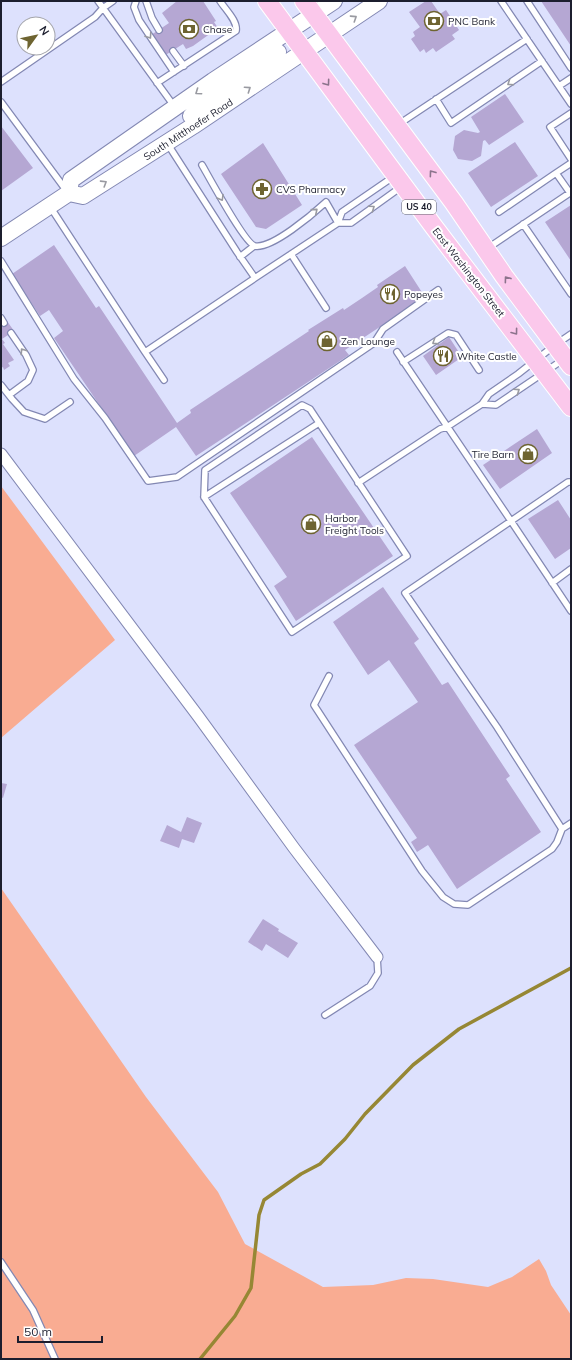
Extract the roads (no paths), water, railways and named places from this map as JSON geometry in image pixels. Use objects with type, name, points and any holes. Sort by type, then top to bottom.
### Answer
[{"type":"main road","name":"East Washington Street","points":[[267,1],[301,23],[329,34],[566,356]]},
{"type":"main road","points":[[1,238],[69,193],[71,180],[334,1]]},
{"type":"main road","points":[[301,23],[329,34],[379,1]]},
{"type":"main road","name":"East Washington Street","points":[[301,23],[399,180],[571,407]]},
{"type":"main road","points":[[173,138],[187,119],[301,23]]},
{"type":"main road","name":"South Mitthoefer Road","points":[[69,193],[83,196],[173,138]]},
{"type":"street","points":[[1,454],[198,716],[294,848],[377,957]]},
{"type":"lane","points":[[98,1],[175,108]]},
{"type":"lane","points":[[1,82],[95,17],[103,8],[113,1]]},
{"type":"lane","points":[[136,1],[134,7],[139,20],[174,72]]},
{"type":"lane","points":[[146,1],[152,18],[159,30]]},
{"type":"lane","points":[[157,83],[236,31],[237,27],[220,1]]},
{"type":"lane","points":[[501,1],[571,104]]},
{"type":"lane","points":[[527,1],[571,68]]},
{"type":"lane","points":[[396,126],[527,39]]},
{"type":"lane","points":[[173,51],[184,66]]},
{"type":"lane","points":[[436,100],[451,123],[542,61]]},
{"type":"lane","points":[[559,86],[571,78]]},
{"type":"lane","points":[[1,102],[69,193]]},
{"type":"lane","points":[[571,113],[550,127],[571,159]]},
{"type":"lane","points":[[173,138],[240,257],[255,278]]},
{"type":"lane","points":[[499,212],[571,163]]},
{"type":"lane","points":[[202,164],[237,224],[250,244],[254,246]]},
{"type":"lane","points":[[486,249],[570,192],[556,173]]},
{"type":"lane","points":[[338,223],[342,212],[399,180]]},
{"type":"lane","points":[[145,352],[338,223],[351,223],[399,180]]},
{"type":"lane","points":[[240,257],[254,246],[270,243],[300,224],[326,202],[338,223]]},
{"type":"lane","points":[[50,206],[164,380]]},
{"type":"lane","points":[[523,224],[571,294]]},
{"type":"lane","points":[[291,254],[326,308]]},
{"type":"lane","points":[[1,261],[74,379],[104,418],[148,482],[177,477],[374,343],[383,329],[438,290]]},
{"type":"lane","points":[[9,395],[28,381],[33,370],[26,355],[11,333]]},
{"type":"lane","points":[[403,362],[448,333],[456,335],[480,370]]},
{"type":"lane","points":[[566,356],[571,334]]},
{"type":"lane","points":[[397,352],[571,611]]},
{"type":"lane","points":[[358,483],[440,429],[447,427],[482,404],[489,394],[541,366],[566,356]]},
{"type":"lane","points":[[482,404],[496,405],[541,366],[566,356]]},
{"type":"lane","points":[[1,385],[24,412],[45,419],[70,402]]},
{"type":"lane","points":[[302,405],[310,409],[358,483],[407,556],[292,632],[204,497],[205,470],[302,405]]},
{"type":"lane","points":[[204,497],[319,422]]},
{"type":"lane","points":[[562,828],[497,727],[406,593],[568,482],[571,482]]},
{"type":"lane","points":[[552,583],[571,569]]},
{"type":"lane","points":[[329,676],[314,705],[422,871],[442,897],[454,904],[468,905],[552,849],[557,842],[562,828],[571,823]]},
{"type":"lane","points":[[325,1015],[370,986],[378,973],[377,957]]},
{"type":"lane","points":[[1,1262],[33,1310],[55,1359]]},
{"type":"waterway","points":[[200,1359],[235,1316],[251,1288],[259,1215],[264,1200],[301,1174],[320,1164],[345,1139],[365,1114],[413,1065],[459,1029],[571,968]]},
{"type":"place","name":"PNC Bank","points":[[434,21]]},
{"type":"place","name":"Chase","points":[[189,29]]},
{"type":"place","name":"CVS Pharmacy","points":[[262,189]]},
{"type":"place","name":"Popeyes","points":[[390,294]]},
{"type":"place","name":"Zen Lounge","points":[[327,341]]},
{"type":"place","name":"White Castle","points":[[443,356]]},
{"type":"place","name":"Tire Barn","points":[[528,454]]},
{"type":"place","name":"Harbor Freight Tools","points":[[311,524]]}]
